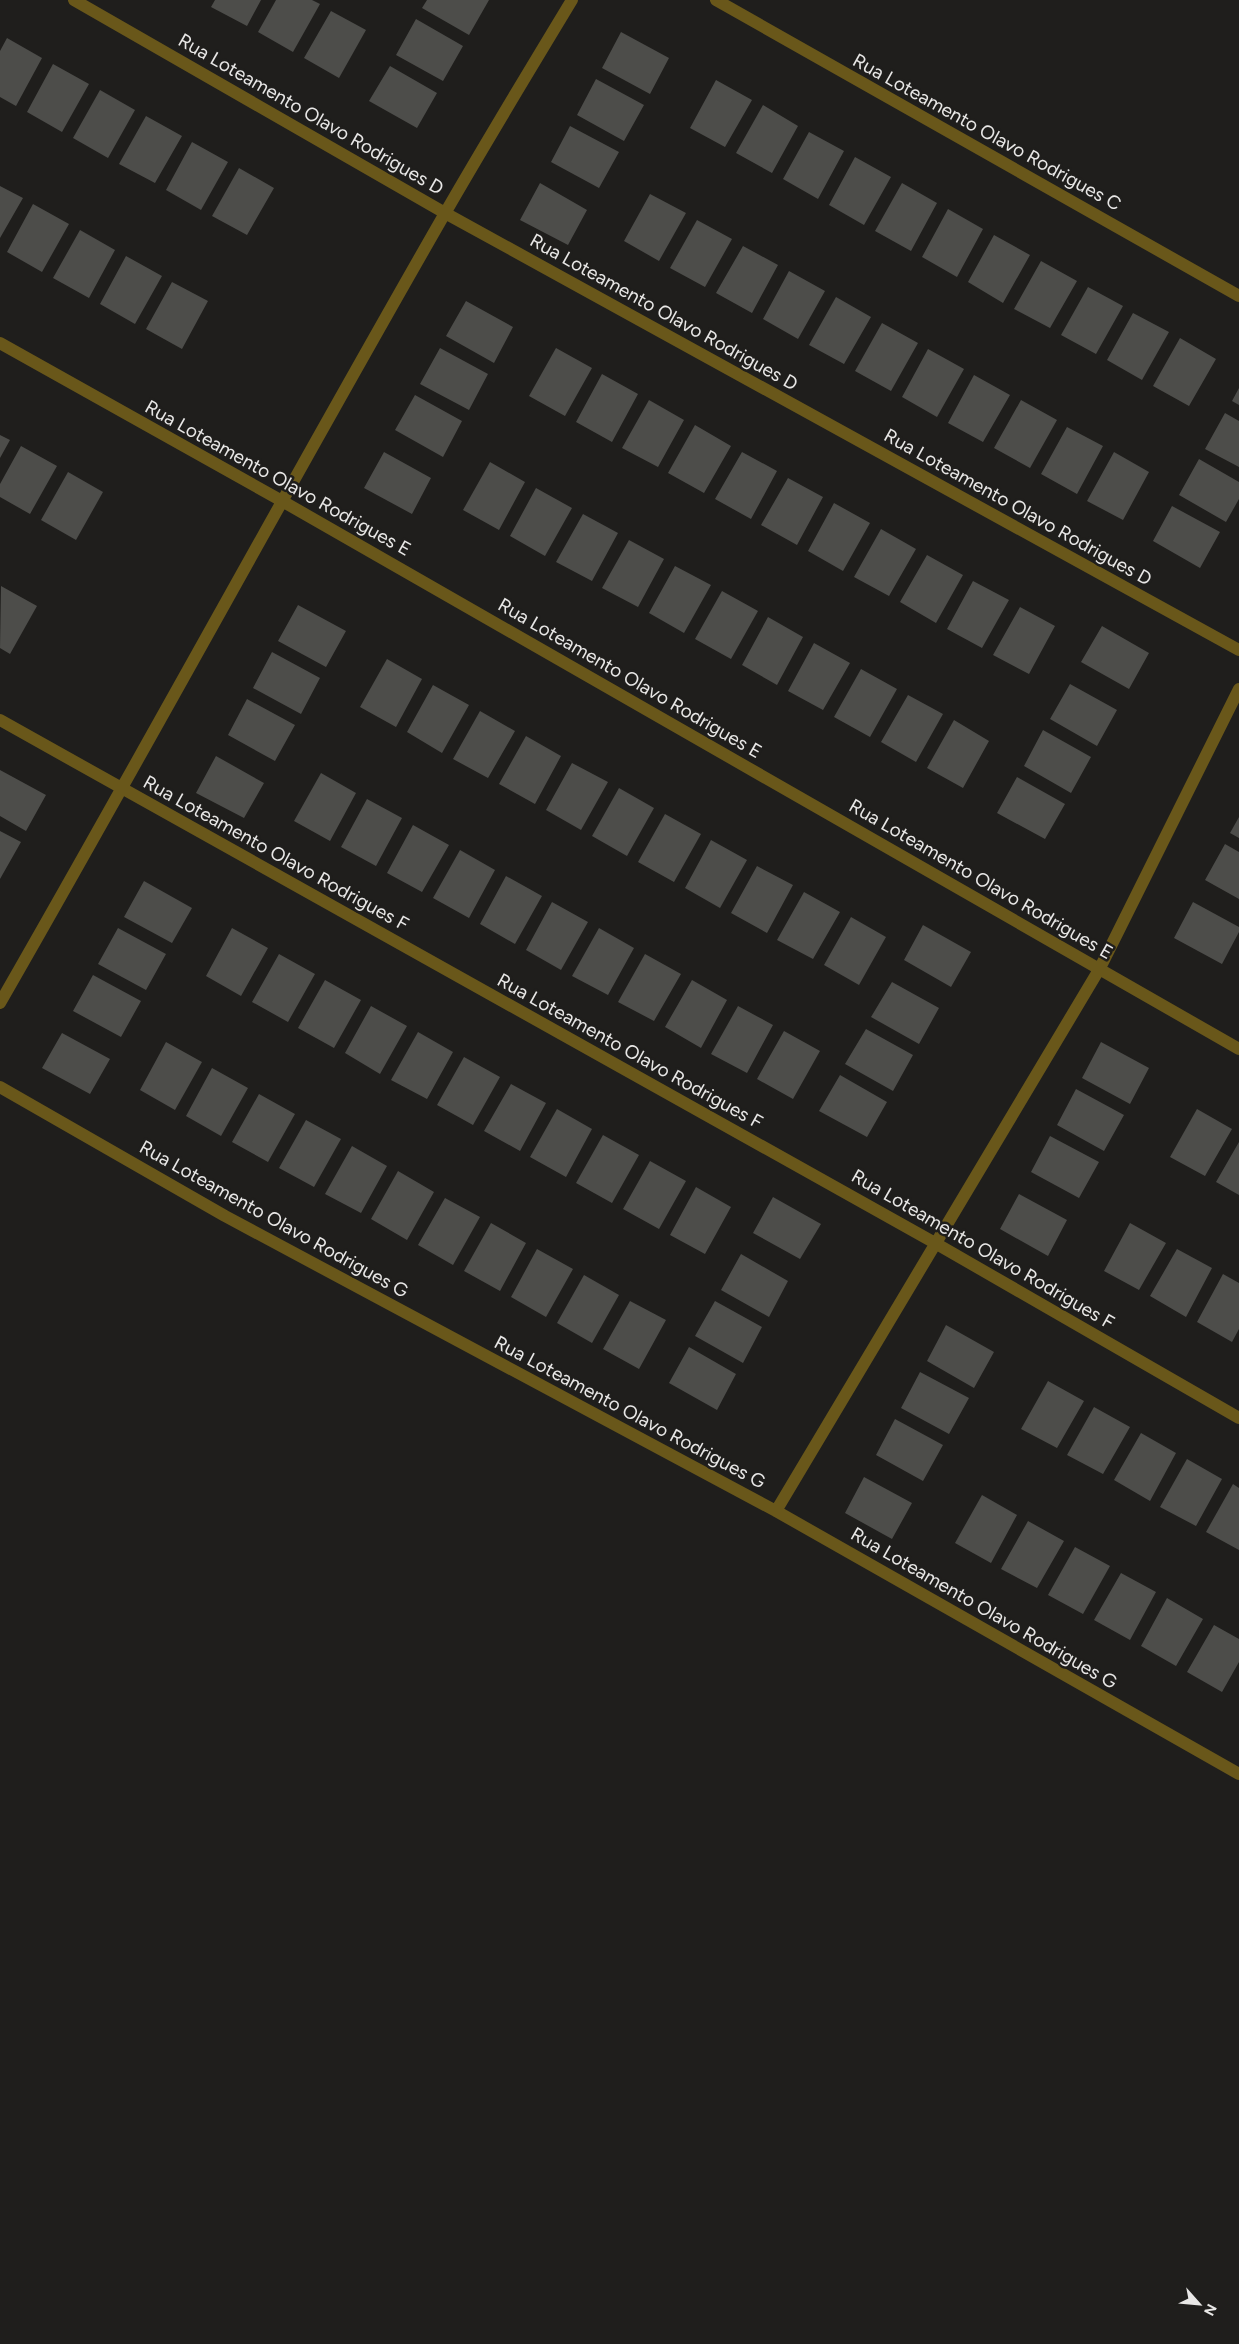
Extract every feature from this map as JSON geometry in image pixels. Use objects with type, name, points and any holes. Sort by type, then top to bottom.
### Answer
[{"type":"street","name":"Rua Loteamento Olavo Rodrigues D","points":[[74,0],[445,213],[1239,650]]},
{"type":"street","points":[[0,1003],[123,789],[282,501],[445,213],[572,0]]},
{"type":"street","name":"Rua Loteamento Olavo Rodrigues C","points":[[716,0],[1239,296]]},
{"type":"street","name":"Rua Loteamento Olavo Rodrigues E","points":[[0,343],[282,501],[1239,1049]]},
{"type":"street","points":[[776,1512],[934,1243],[1100,968],[1239,688]]},
{"type":"street","name":"Rua Loteamento Olavo Rodrigues F","points":[[0,720],[934,1243],[1239,1418]]},
{"type":"street","name":"Rua Loteamento Olavo Rodrigues G","points":[[0,1087],[226,1216],[776,1512],[1239,1774]]},
{"type":"building","points":[[215,0],[261,0],[247,26],[211,7]]},
{"type":"building","points":[[276,0],[312,0],[320,4],[293,52],[258,32]]},
{"type":"building","points":[[427,0],[489,0],[469,35],[422,8]]},
{"type":"building","points":[[331,11],[366,30],[339,78],[304,58]]},
{"type":"building","points":[[416,19],[463,46],[443,81],[396,55]]},
{"type":"building","points":[[621,32],[669,58],[650,94],[602,68]]},
{"type":"building","points":[[7,38],[42,58],[16,106],[0,97],[0,51]]},
{"type":"building","points":[[53,64],[89,84],[62,132],[27,112]]},
{"type":"building","points":[[390,66],[437,93],[417,128],[369,101]]},
{"type":"building","points":[[596,79],[644,105],[624,141],[577,115]]},
{"type":"building","points":[[716,80],[752,100],[725,147],[690,128]]},
{"type":"building","points":[[100,90],[135,110],[108,158],[73,138]]},
{"type":"building","points":[[763,105],[798,126],[772,173],[736,153]]},
{"type":"building","points":[[146,116],[182,136],[155,183],[119,164]]},
{"type":"building","points":[[570,126],[619,152],[599,188],[551,162]]},
{"type":"building","points":[[809,132],[844,151],[818,199],[783,179]]},
{"type":"building","points":[[192,142],[228,162],[201,210],[166,190]]},
{"type":"building","points":[[855,157],[891,177],[864,225],[829,205]]},
{"type":"building","points":[[239,168],[274,188],[247,235],[212,216]]},
{"type":"building","points":[[540,183],[587,210],[568,245],[520,220]]},
{"type":"building","points":[[902,183],[937,203],[911,251],[875,231]]},
{"type":"building","points":[[0,186],[23,198],[0,238]]},
{"type":"building","points":[[650,194],[686,213],[659,261],[624,241]]},
{"type":"building","points":[[33,204],[69,224],[42,272],[7,252]]},
{"type":"building","points":[[948,209],[983,229],[957,277],[922,257]]},
{"type":"building","points":[[697,220],[732,239],[705,287],[670,268]]},
{"type":"building","points":[[80,230],[115,250],[89,298],[53,278]]},
{"type":"building","points":[[994,235],[1030,255],[1003,303],[968,282]]},
{"type":"building","points":[[743,246],[778,265],[752,313],[716,293]]},
{"type":"building","points":[[126,256],[162,276],[135,324],[100,304]]},
{"type":"building","points":[[1041,261],[1077,281],[1050,328],[1014,309]]},
{"type":"building","points":[[789,271],[825,291],[798,339],[763,319]]},
{"type":"building","points":[[172,282],[208,301],[182,349],[146,329]]},
{"type":"building","points":[[1088,287],[1123,306],[1096,354],[1061,335]]},
{"type":"building","points":[[836,297],[871,317],[844,364],[809,345]]},
{"type":"building","points":[[466,301],[513,327],[494,363],[446,336]]},
{"type":"building","points":[[1133,313],[1169,332],[1142,380],[1107,360]]},
{"type":"building","points":[[882,323],[918,343],[891,391],[855,371]]},
{"type":"building","points":[[1180,338],[1216,359],[1189,406],[1153,386]]},
{"type":"building","points":[[440,348],[488,374],[469,410],[420,384]]},
{"type":"building","points":[[556,348],[592,368],[565,416],[529,396]]},
{"type":"building","points":[[928,349],[964,369],[937,417],[902,397]]},
{"type":"building","points":[[602,374],[638,394],[612,442],[576,422]]},
{"type":"building","points":[[974,375],[1010,395],[983,442],[948,423]]},
{"type":"building","points":[[1239,388],[1239,405],[1232,401]]},
{"type":"building","points":[[415,395],[462,421],[443,457],[395,430]]},
{"type":"building","points":[[649,400],[684,420],[658,467],[622,448]]},
{"type":"building","points":[[1021,400],[1057,420],[1030,468],[994,448]]},
{"type":"building","points":[[1225,413],[1239,421],[1239,467],[1205,449]]},
{"type":"building","points":[[695,425],[731,446],[704,493],[668,473]]},
{"type":"building","points":[[1067,427],[1103,446],[1077,494],[1041,474]]},
{"type":"building","points":[[0,435],[10,440],[0,458]]},
{"type":"building","points":[[21,446],[57,466],[30,514],[0,497],[0,484]]},
{"type":"building","points":[[384,452],[431,478],[412,514],[364,488]]},
{"type":"building","points":[[742,452],[777,471],[751,519],[715,499]]},
{"type":"building","points":[[1114,452],[1149,472],[1123,520],[1087,501]]},
{"type":"building","points":[[1199,459],[1239,482],[1239,499],[1226,522],[1179,495]]},
{"type":"building","points":[[490,462],[525,482],[499,530],[463,510]]},
{"type":"building","points":[[68,472],[103,492],[76,540],[41,520]]},
{"type":"building","points":[[788,478],[823,497],[797,545],[761,525]]},
{"type":"building","points":[[536,488],[572,508],[545,556],[510,536]]},
{"type":"building","points":[[834,503],[870,523],[843,571],[808,551]]},
{"type":"building","points":[[1172,506],[1220,532],[1200,568],[1153,541]]},
{"type":"building","points":[[583,514],[618,533],[592,581],[556,562]]},
{"type":"building","points":[[881,529],[916,549],[889,596],[854,577]]},
{"type":"building","points":[[629,540],[664,559],[638,607],[602,588]]},
{"type":"building","points":[[927,555],[963,575],[936,623],[900,602]]},
{"type":"building","points":[[675,566],[711,585],[684,633],[649,613]]},
{"type":"building","points":[[973,581],[1009,600],[982,648],[947,629]]},
{"type":"building","points":[[1,586],[37,606],[10,654],[0,648]]},
{"type":"building","points":[[722,591],[758,611],[731,659],[695,639]]},
{"type":"building","points":[[298,605],[346,631],[326,667],[278,641]]},
{"type":"building","points":[[1020,607],[1055,626],[1029,674],[993,655]]},
{"type":"building","points":[[768,617],[803,637],[777,685],[742,665]]},
{"type":"building","points":[[1102,626],[1149,653],[1129,689],[1081,662]]},
{"type":"building","points":[[814,643],[850,663],[823,710],[788,691]]},
{"type":"building","points":[[272,652],[320,678],[301,714],[253,688]]},
{"type":"building","points":[[387,659],[422,679],[396,727],[360,707]]},
{"type":"building","points":[[861,669],[897,689],[870,737],[834,717]]},
{"type":"building","points":[[1070,684],[1117,710],[1097,746],[1050,719]]},
{"type":"building","points":[[433,685],[469,705],[442,753],[407,732]]},
{"type":"building","points":[[908,695],[943,714],[916,762],[881,742]]},
{"type":"building","points":[[247,699],[295,725],[275,761],[228,735]]},
{"type":"building","points":[[480,711],[515,731],[488,778],[453,759]]},
{"type":"building","points":[[954,720],[989,741],[963,788],[927,768]]},
{"type":"building","points":[[1043,730],[1091,757],[1071,793],[1024,766]]},
{"type":"building","points":[[526,736],[561,756],[535,804],[499,784]]},
{"type":"building","points":[[216,756],[264,783],[244,818],[196,793]]},
{"type":"building","points":[[572,763],[608,782],[581,830],[546,810]]},
{"type":"building","points":[[0,770],[46,795],[26,831],[0,816]]},
{"type":"building","points":[[321,773],[356,793],[330,841],[294,821]]},
{"type":"building","points":[[1017,777],[1065,804],[1045,839],[997,813]]},
{"type":"building","points":[[619,788],[654,808],[627,856],[592,836]]},
{"type":"building","points":[[367,799],[402,818],[376,866],[341,847]]},
{"type":"building","points":[[665,814],[701,834],[674,882],[638,862]]},
{"type":"building","points":[[1239,817],[1239,838],[1230,833]]},
{"type":"building","points":[[413,825],[449,845],[422,892],[387,873]]},
{"type":"building","points":[[0,831],[21,842],[0,879]]},
{"type":"building","points":[[711,840],[747,860],[720,908],[685,888]]},
{"type":"building","points":[[1225,844],[1239,852],[1239,899],[1205,880]]},
{"type":"building","points":[[460,850],[495,870],[469,918],[433,898]]},
{"type":"building","points":[[757,866],[793,885],[767,933],[731,913]]},
{"type":"building","points":[[506,876],[542,896],[515,944],[480,924]]},
{"type":"building","points":[[144,881],[192,908],[172,943],[124,917]]},
{"type":"building","points":[[804,892],[840,912],[813,959],[777,940]]},
{"type":"building","points":[[552,902],[588,922],[561,970],[526,950]]},
{"type":"building","points":[[1193,902],[1239,927],[1239,932],[1222,964],[1174,938]]},
{"type":"building","points":[[851,917],[886,937],[859,985],[824,965]]},
{"type":"building","points":[[923,925],[971,952],[951,987],[904,960]]},
{"type":"building","points":[[118,928],[166,954],[146,990],[98,964]]},
{"type":"building","points":[[232,928],[268,948],[241,996],[206,976]]},
{"type":"building","points":[[599,928],[634,948],[608,995],[572,976]]},
{"type":"building","points":[[279,954],[315,974],[288,1022],[252,1002]]},
{"type":"building","points":[[645,954],[681,974],[654,1021],[618,1002]]},
{"type":"building","points":[[93,975],[141,1001],[121,1037],[73,1011]]},
{"type":"building","points":[[325,980],[361,1000],[334,1048],[298,1028]]},
{"type":"building","points":[[692,980],[727,1000],[701,1048],[665,1027]]},
{"type":"building","points":[[892,982],[939,1008],[919,1044],[871,1017]]},
{"type":"building","points":[[371,1006],[407,1026],[380,1074],[345,1053]]},
{"type":"building","points":[[738,1006],[773,1025],[747,1073],[711,1054]]},
{"type":"building","points":[[866,1029],[913,1055],[893,1091],[845,1064]]},
{"type":"building","points":[[784,1031],[820,1051],[793,1099],[757,1079]]},
{"type":"building","points":[[418,1032],[453,1052],[427,1099],[391,1080]]},
{"type":"building","points":[[62,1033],[110,1059],[90,1094],[42,1068]]},
{"type":"building","points":[[166,1042],[202,1062],[175,1110],[140,1090]]},
{"type":"building","points":[[1101,1042],[1149,1068],[1130,1104],[1082,1078]]},
{"type":"building","points":[[464,1057],[500,1077],[473,1125],[437,1105]]},
{"type":"building","points":[[212,1068],[248,1088],[221,1136],[186,1116]]},
{"type":"building","points":[[840,1075],[887,1102],[867,1137],[819,1111]]},
{"type":"building","points":[[511,1084],[546,1103],[520,1151],[484,1131]]},
{"type":"building","points":[[1076,1089],[1124,1115],[1104,1151],[1057,1125]]},
{"type":"building","points":[[259,1094],[295,1114],[268,1162],[232,1142]]},
{"type":"building","points":[[557,1109],[592,1129],[566,1177],[530,1157]]},
{"type":"building","points":[[1197,1109],[1232,1129],[1205,1176],[1170,1157]]},
{"type":"building","points":[[306,1120],[341,1139],[314,1187],[279,1168]]},
{"type":"building","points":[[603,1135],[639,1155],[612,1203],[576,1183]]},
{"type":"building","points":[[1050,1136],[1099,1162],[1079,1198],[1031,1172]]},
{"type":"building","points":[[1239,1142],[1239,1195],[1216,1182]]},
{"type":"building","points":[[352,1146],[387,1166],[361,1213],[325,1194]]},
{"type":"building","points":[[650,1161],[686,1181],[659,1229],[623,1209]]},
{"type":"building","points":[[398,1171],[434,1192],[407,1240],[371,1219]]},
{"type":"building","points":[[696,1187],[731,1207],[705,1254],[670,1235]]},
{"type":"building","points":[[1019,1194],[1067,1220],[1048,1256],[1000,1229]]},
{"type":"building","points":[[773,1197],[821,1224],[800,1259],[753,1233]]},
{"type":"building","points":[[445,1198],[480,1217],[453,1265],[418,1245]]},
{"type":"building","points":[[491,1223],[526,1243],[500,1291],[464,1271]]},
{"type":"building","points":[[1130,1223],[1166,1243],[1139,1290],[1104,1271]]},
{"type":"building","points":[[537,1249],[573,1269],[546,1317],[511,1297]]},
{"type":"building","points":[[1177,1249],[1212,1268],[1186,1317],[1150,1296]]},
{"type":"building","points":[[741,1254],[788,1281],[769,1317],[721,1290]]},
{"type":"building","points":[[1223,1274],[1239,1283],[1239,1329],[1232,1342],[1197,1322]]},
{"type":"building","points":[[584,1275],[619,1295],[592,1343],[557,1323]]},
{"type":"building","points":[[630,1301],[666,1320],[639,1369],[603,1349]]},
{"type":"building","points":[[715,1301],[762,1327],[743,1363],[695,1336]]},
{"type":"building","points":[[946,1325],[994,1352],[974,1388],[927,1361]]},
{"type":"building","points":[[689,1347],[736,1374],[717,1410],[669,1383]]},
{"type":"building","points":[[920,1372],[969,1398],[949,1434],[901,1408]]},
{"type":"building","points":[[1048,1381],[1084,1401],[1057,1448],[1021,1429]]},
{"type":"building","points":[[1094,1407],[1130,1427],[1103,1474],[1067,1455]]},
{"type":"building","points":[[895,1419],[943,1445],[923,1481],[876,1455]]},
{"type":"building","points":[[1141,1433],[1176,1453],[1150,1501],[1114,1480]]},
{"type":"building","points":[[1187,1459],[1222,1479],[1196,1526],[1160,1507]]},
{"type":"building","points":[[864,1477],[912,1503],[892,1539],[845,1513]]},
{"type":"building","points":[[1233,1484],[1239,1488],[1239,1550],[1206,1532]]},
{"type":"building","points":[[982,1495],[1017,1515],[991,1563],[955,1543]]},
{"type":"building","points":[[1028,1521],[1064,1541],[1037,1588],[1001,1569]]},
{"type":"building","points":[[1075,1547],[1110,1566],[1083,1614],[1048,1595]]},
{"type":"building","points":[[1121,1573],[1156,1592],[1130,1640],[1094,1620]]},
{"type":"building","points":[[1167,1598],[1203,1619],[1176,1666],[1141,1646]]},
{"type":"building","points":[[1214,1625],[1239,1639],[1239,1662],[1222,1692],[1187,1672]]}]
